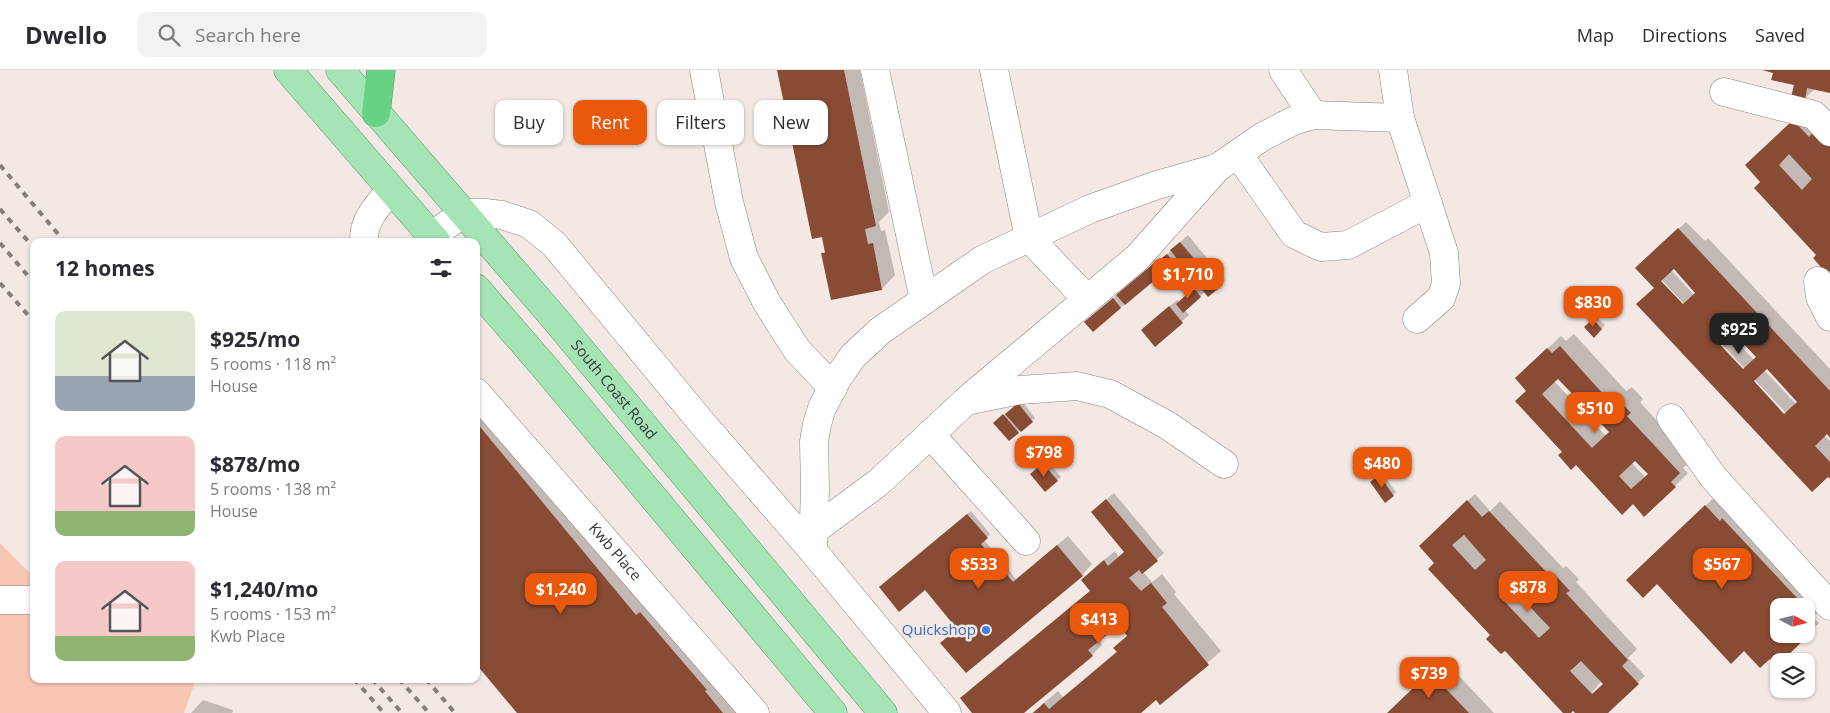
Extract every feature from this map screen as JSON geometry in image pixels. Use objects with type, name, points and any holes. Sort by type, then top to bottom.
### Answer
[{"type":"highway","points":[[376,113],[381,70]]},
{"type":"main road","points":[[288,70],[432,238]]},
{"type":"main road","name":"South Coast Road","points":[[340,70],[555,319],[883,713]]},
{"type":"main road","points":[[480,293],[547,370],[832,713]]},
{"type":"street","points":[[704,70],[729,202],[744,258],[766,303],[797,350],[833,388]]},
{"type":"street","points":[[875,70],[924,300]]},
{"type":"street","points":[[994,70],[1030,238],[1087,299]]},
{"type":"street","points":[[1283,70],[1313,115]]},
{"type":"street","points":[[1393,70],[1400,118],[1444,253],[1446,284],[1441,298],[1417,320]]},
{"type":"street","points":[[1724,92],[1814,114],[1830,132]]},
{"type":"street","points":[[813,541],[966,401],[1138,257],[1228,161],[1262,136],[1293,121],[1313,115],[1400,118]]},
{"type":"street","points":[[813,541],[814,442],[822,408],[853,356],[880,331],[982,260],[1090,209],[1228,161]]},
{"type":"street","points":[[1228,161],[1294,234],[1321,247],[1348,245],[1428,202]]},
{"type":"street","points":[[364,238],[369,217],[391,190]]},
{"type":"street","points":[[434,238],[464,213],[502,215],[529,224],[554,244],[702,423],[813,541],[947,713]]},
{"type":"street","points":[[1818,281],[1820,297],[1830,317]]},
{"type":"street","points":[[966,401],[1029,389],[1077,386],[1093,388],[1110,394],[1167,425],[1224,464]]},
{"type":"street","name":"Kwb Place","points":[[480,397],[755,713]]},
{"type":"street","points":[[1670,418],[1714,478],[1830,606]]},
{"type":"street","points":[[930,434],[1026,541]]},
{"type":"street","points":[[0,600],[30,600]]},
{"type":"shaded area","points":[[0,543],[30,573],[30,683],[195,683],[184,713],[0,713]]},
{"type":"building","points":[[777,70],[844,70],[876,226],[865,229],[868,244],[873,243],[882,290],[831,300],[821,253],[825,253],[822,237],[812,239],[793,145],[828,145],[828,100],[783,100]]},
{"type":"building","points":[[1762,70],[1830,70],[1830,93],[1807,88],[1805,101],[1791,97],[1794,85],[1771,80],[1773,73]]},
{"type":"building","points":[[1793,120],[1809,137],[1815,130],[1830,146],[1830,271],[1827,274],[1813,258],[1816,255],[1754,188],[1760,182],[1745,165]],"holes":[[[1789,154],[1812,179],[1802,190],[1779,165]]]},
{"type":"building","points":[[1678,228],[1830,391],[1830,438],[1827,434],[1815,446],[1830,462],[1830,479],[1828,477],[1812,492],[1636,304],[1654,288],[1635,268]],"holes":[[[1674,269],[1695,293],[1683,304],[1661,281]],[[1725,324],[1756,357],[1743,369],[1712,336]],[[1767,369],[1797,402],[1784,414],[1754,381]]]},
{"type":"building","points":[[1180,242],[1219,288],[1208,297],[1170,250]]},
{"type":"building","points":[[1167,254],[1191,284],[1182,291],[1158,261]]},
{"type":"building","points":[[1153,264],[1161,275],[1125,305],[1116,295]]},
{"type":"building","points":[[1194,288],[1201,297],[1183,313],[1176,304]]},
{"type":"building","points":[[1113,298],[1121,308],[1093,332],[1084,322]]},
{"type":"building","points":[[1169,306],[1183,323],[1155,347],[1141,330]]},
{"type":"building","points":[[1593,319],[1602,329],[1594,338],[1584,327]]},
{"type":"building","points":[[1560,346],[1612,404],[1618,399],[1631,413],[1627,416],[1680,473],[1671,482],[1676,487],[1644,517],[1633,504],[1622,515],[1576,465],[1571,470],[1558,455],[1562,452],[1515,401],[1526,391],[1515,378],[1547,348],[1552,353]],"holes":[[[1558,379],[1609,432],[1592,448],[1542,394]],[[1635,461],[1648,474],[1631,489],[1619,476]]]},
{"type":"building","points":[[1018,403],[1033,422],[1021,432],[1005,414]]},
{"type":"building","points":[[1003,414],[1019,433],[1009,441],[993,423]]},
{"type":"building","points":[[480,427],[636,615],[640,612],[707,690],[705,691],[723,713],[517,713],[480,669]]},
{"type":"building","points":[[1043,463],[1058,481],[1045,492],[1030,474]]},
{"type":"building","points":[[1379,475],[1394,496],[1385,503],[1370,482]]},
{"type":"building","points":[[1106,499],[1158,561],[1142,574],[1139,570],[1129,578],[1141,591],[1151,583],[1167,603],[1162,607],[1209,665],[1160,705],[1156,700],[1141,713],[1033,713],[1044,703],[1049,709],[1117,652],[1113,648],[1127,636],[1119,625],[1088,650],[1093,656],[1024,713],[972,713],[960,698],[1090,591],[1081,580],[1104,560],[1108,566],[1124,552],[1091,512]]},
{"type":"building","points":[[1467,500],[1482,517],[1489,511],[1552,578],[1555,575],[1570,591],[1566,593],[1628,660],[1622,666],[1639,684],[1608,713],[1575,713],[1573,711],[1571,713],[1563,713],[1505,651],[1501,654],[1486,639],[1490,635],[1428,569],[1434,563],[1419,546]],"holes":[[[1464,535],[1486,560],[1475,570],[1452,545]],[[1516,592],[1550,628],[1539,638],[1505,602]],[[1581,661],[1603,684],[1592,694],[1570,671]]]},
{"type":"building","points":[[1705,505],[1720,521],[1722,518],[1797,598],[1770,598],[1770,643],[1801,643],[1790,653],[1770,653],[1770,659],[1760,668],[1744,651],[1731,664],[1657,584],[1643,598],[1626,580]]},
{"type":"building","points":[[967,514],[988,538],[981,544],[1013,582],[1057,545],[1083,576],[966,673],[940,643],[957,629],[925,590],[899,612],[879,587]]},
{"type":"building","points":[[1430,672],[1469,713],[1387,713]]},
{"type":"railway","points":[[0,165],[61,238]]},
{"type":"railway","points":[[0,209],[30,243]]},
{"type":"railway","points":[[0,243],[30,278]]},
{"type":"railway","points":[[0,283],[30,317]]},
{"type":"railway","points":[[358,683],[384,713]]},
{"type":"railway","points":[[376,683],[402,713]]},
{"type":"railway","points":[[403,683],[429,713]]},
{"type":"railway","points":[[429,683],[455,713]]},
{"type":"place","name":"Quickshop","points":[[986,630]]}]
